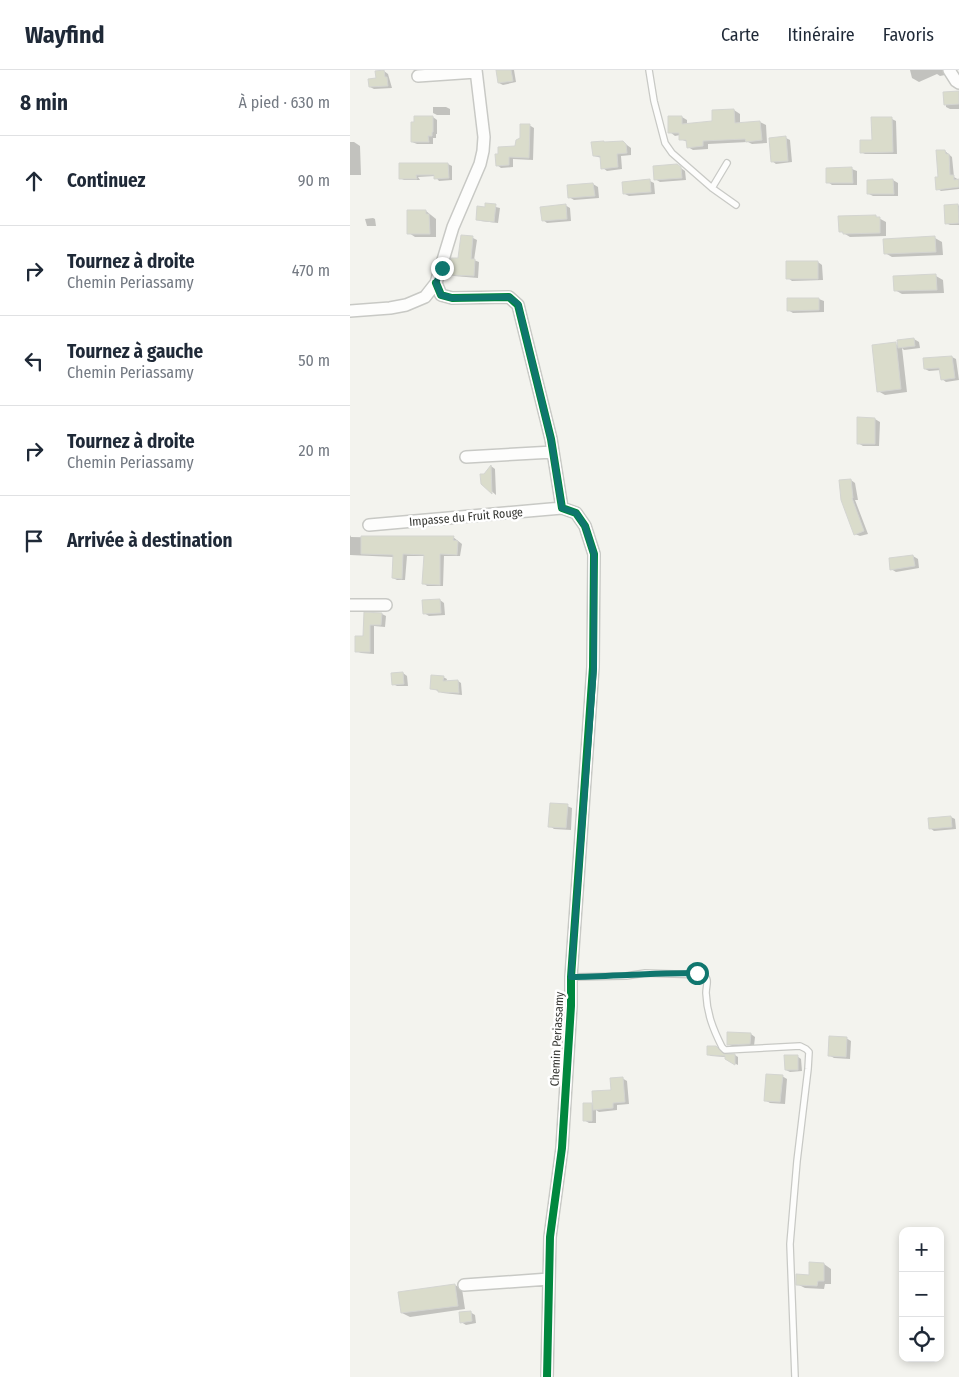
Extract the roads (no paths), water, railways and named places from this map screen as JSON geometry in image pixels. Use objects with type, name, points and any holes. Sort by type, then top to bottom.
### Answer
[{"type":"street","points":[[949,70],[959,83]]},
{"type":"street","points":[[350,311],[390,308],[406,305],[425,297],[436,283],[453,227],[480,164],[484,150],[484,136],[476,71],[418,76]]},
{"type":"street","points":[[436,283],[441,295],[446,297],[509,297],[518,304],[553,452],[562,508]]},
{"type":"street","points":[[466,457],[553,452]]},
{"type":"street","name":"Impasse du Fruit Rouge","points":[[369,525],[562,508]]},
{"type":"street","name":"Chemin Periassamy","points":[[547,1377],[550,1237],[562,1148],[571,1006],[571,977],[594,668],[594,554],[585,526],[576,513],[562,508]]},
{"type":"street","points":[[350,605],[386,605]]},
{"type":"street","points":[[464,1285],[549,1279]]},
{"type":"lane","points":[[649,70],[654,101],[665,143],[672,153],[712,188],[736,205]]},
{"type":"lane","points":[[712,188],[728,163]]},
{"type":"lane","points":[[571,977],[626,976],[646,973],[703,975],[708,980],[706,993],[711,1024],[725,1050],[800,1046],[806,1048],[809,1052],[790,1244],[795,1377]]}]
